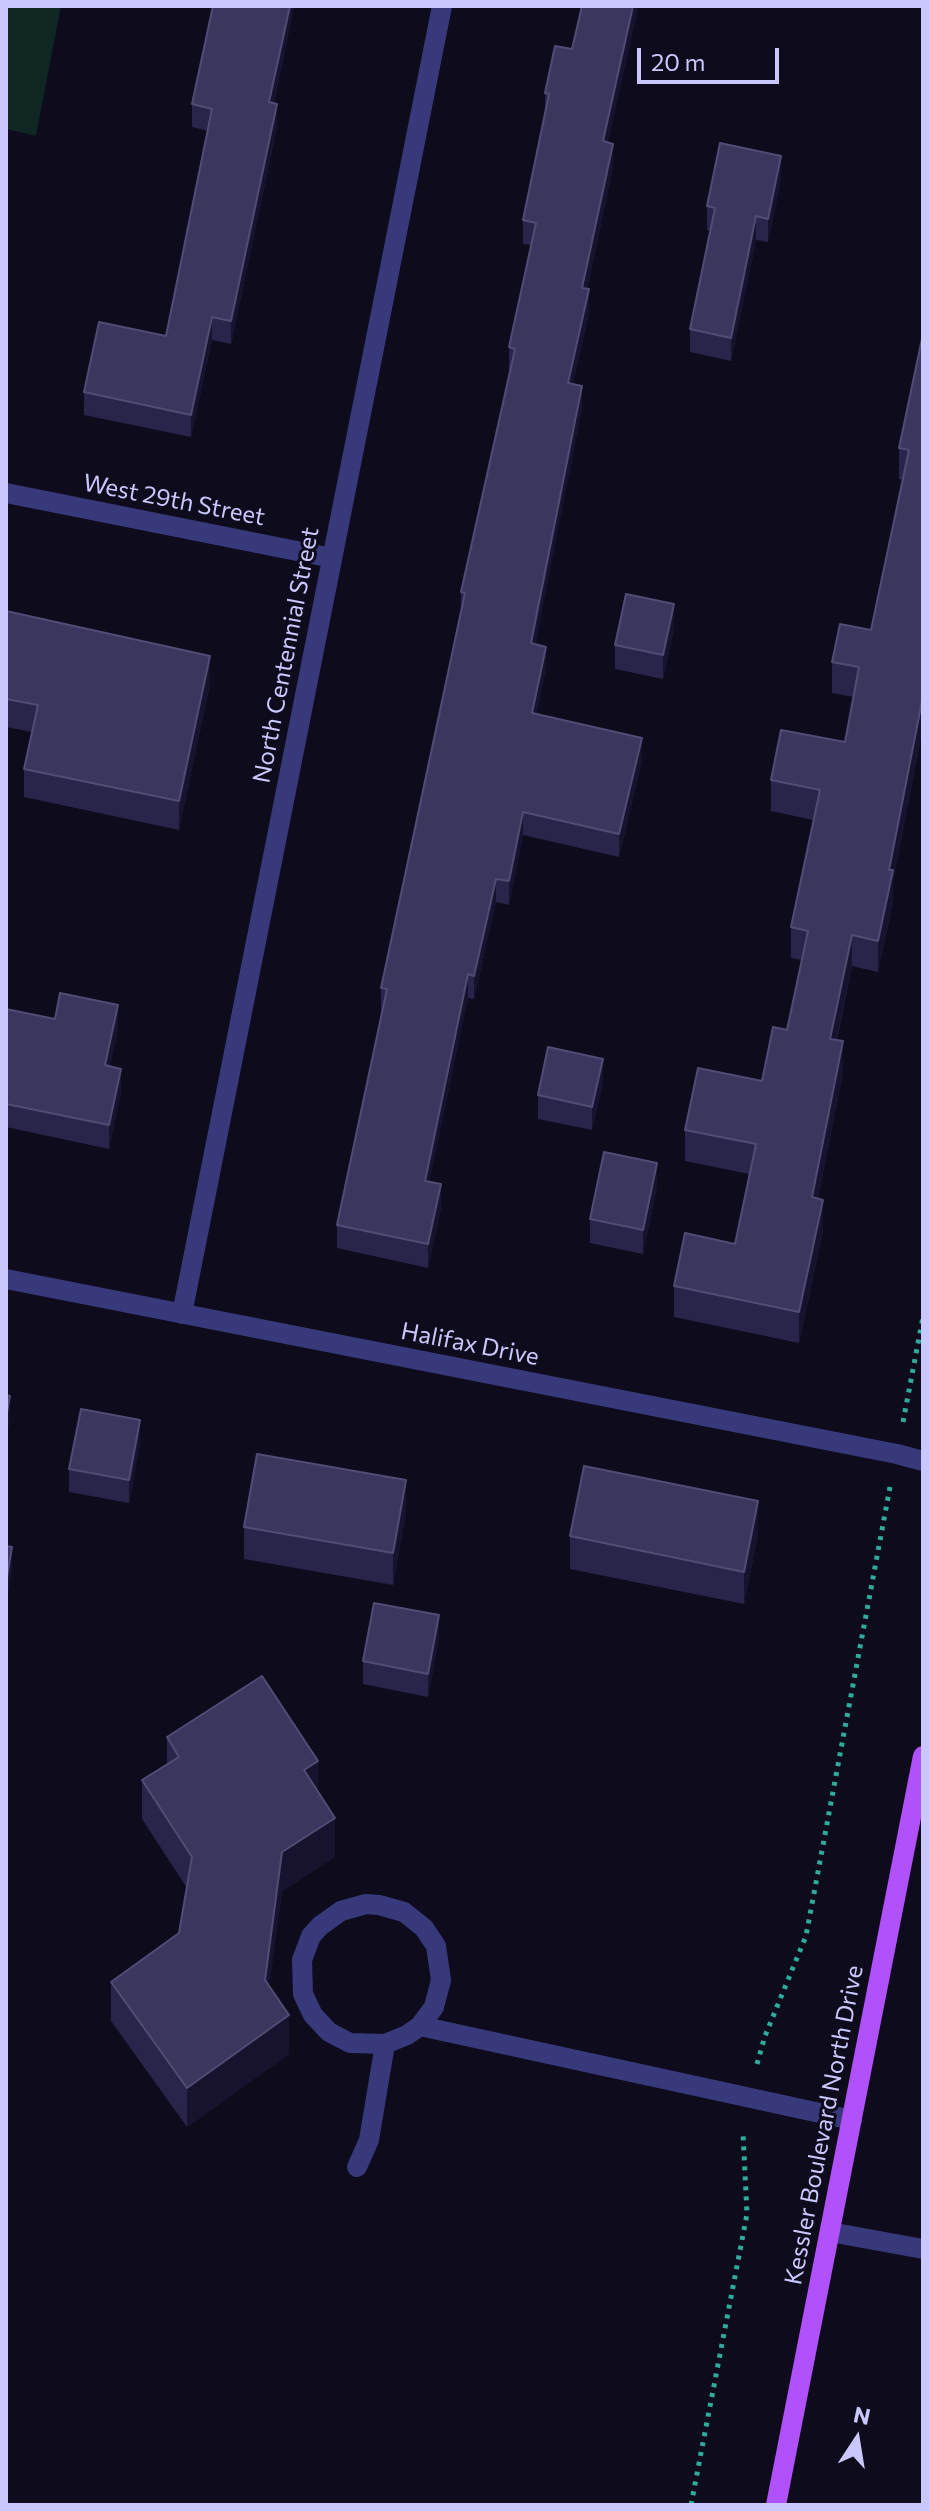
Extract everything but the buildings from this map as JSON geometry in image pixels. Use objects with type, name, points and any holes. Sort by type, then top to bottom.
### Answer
[{"type":"main road","name":"Kessler Boulevard North Drive","points":[[776,2505],[923,1756]]},
{"type":"street","name":"North Centennial Street","points":[[182,1314],[442,6]]},
{"type":"street","name":"West 29th Street","points":[[6,493],[332,558]]},
{"type":"street","name":"Halifax Drive","points":[[6,1279],[923,1461]]},
{"type":"street","points":[[366,1904],[404,1912],[424,1928],[436,1946],[441,1980],[434,2007],[420,2026],[385,2044],[350,2043],[329,2032],[313,2015],[303,1994],[302,1960],[311,1936],[320,1926],[341,1911],[366,1904]]},
{"type":"street","points":[[420,2026],[852,2120]]},
{"type":"street","points":[[357,2167],[369,2140],[385,2044]]},
{"type":"street","points":[[830,2232],[923,2249]]},
{"type":"path","points":[[691,2505],[747,2214],[742,2144],[748,2098],[765,2036],[806,1936],[923,1317]]},
{"type":"green space","points":[[6,6],[61,6],[36,136],[6,129]]}]
